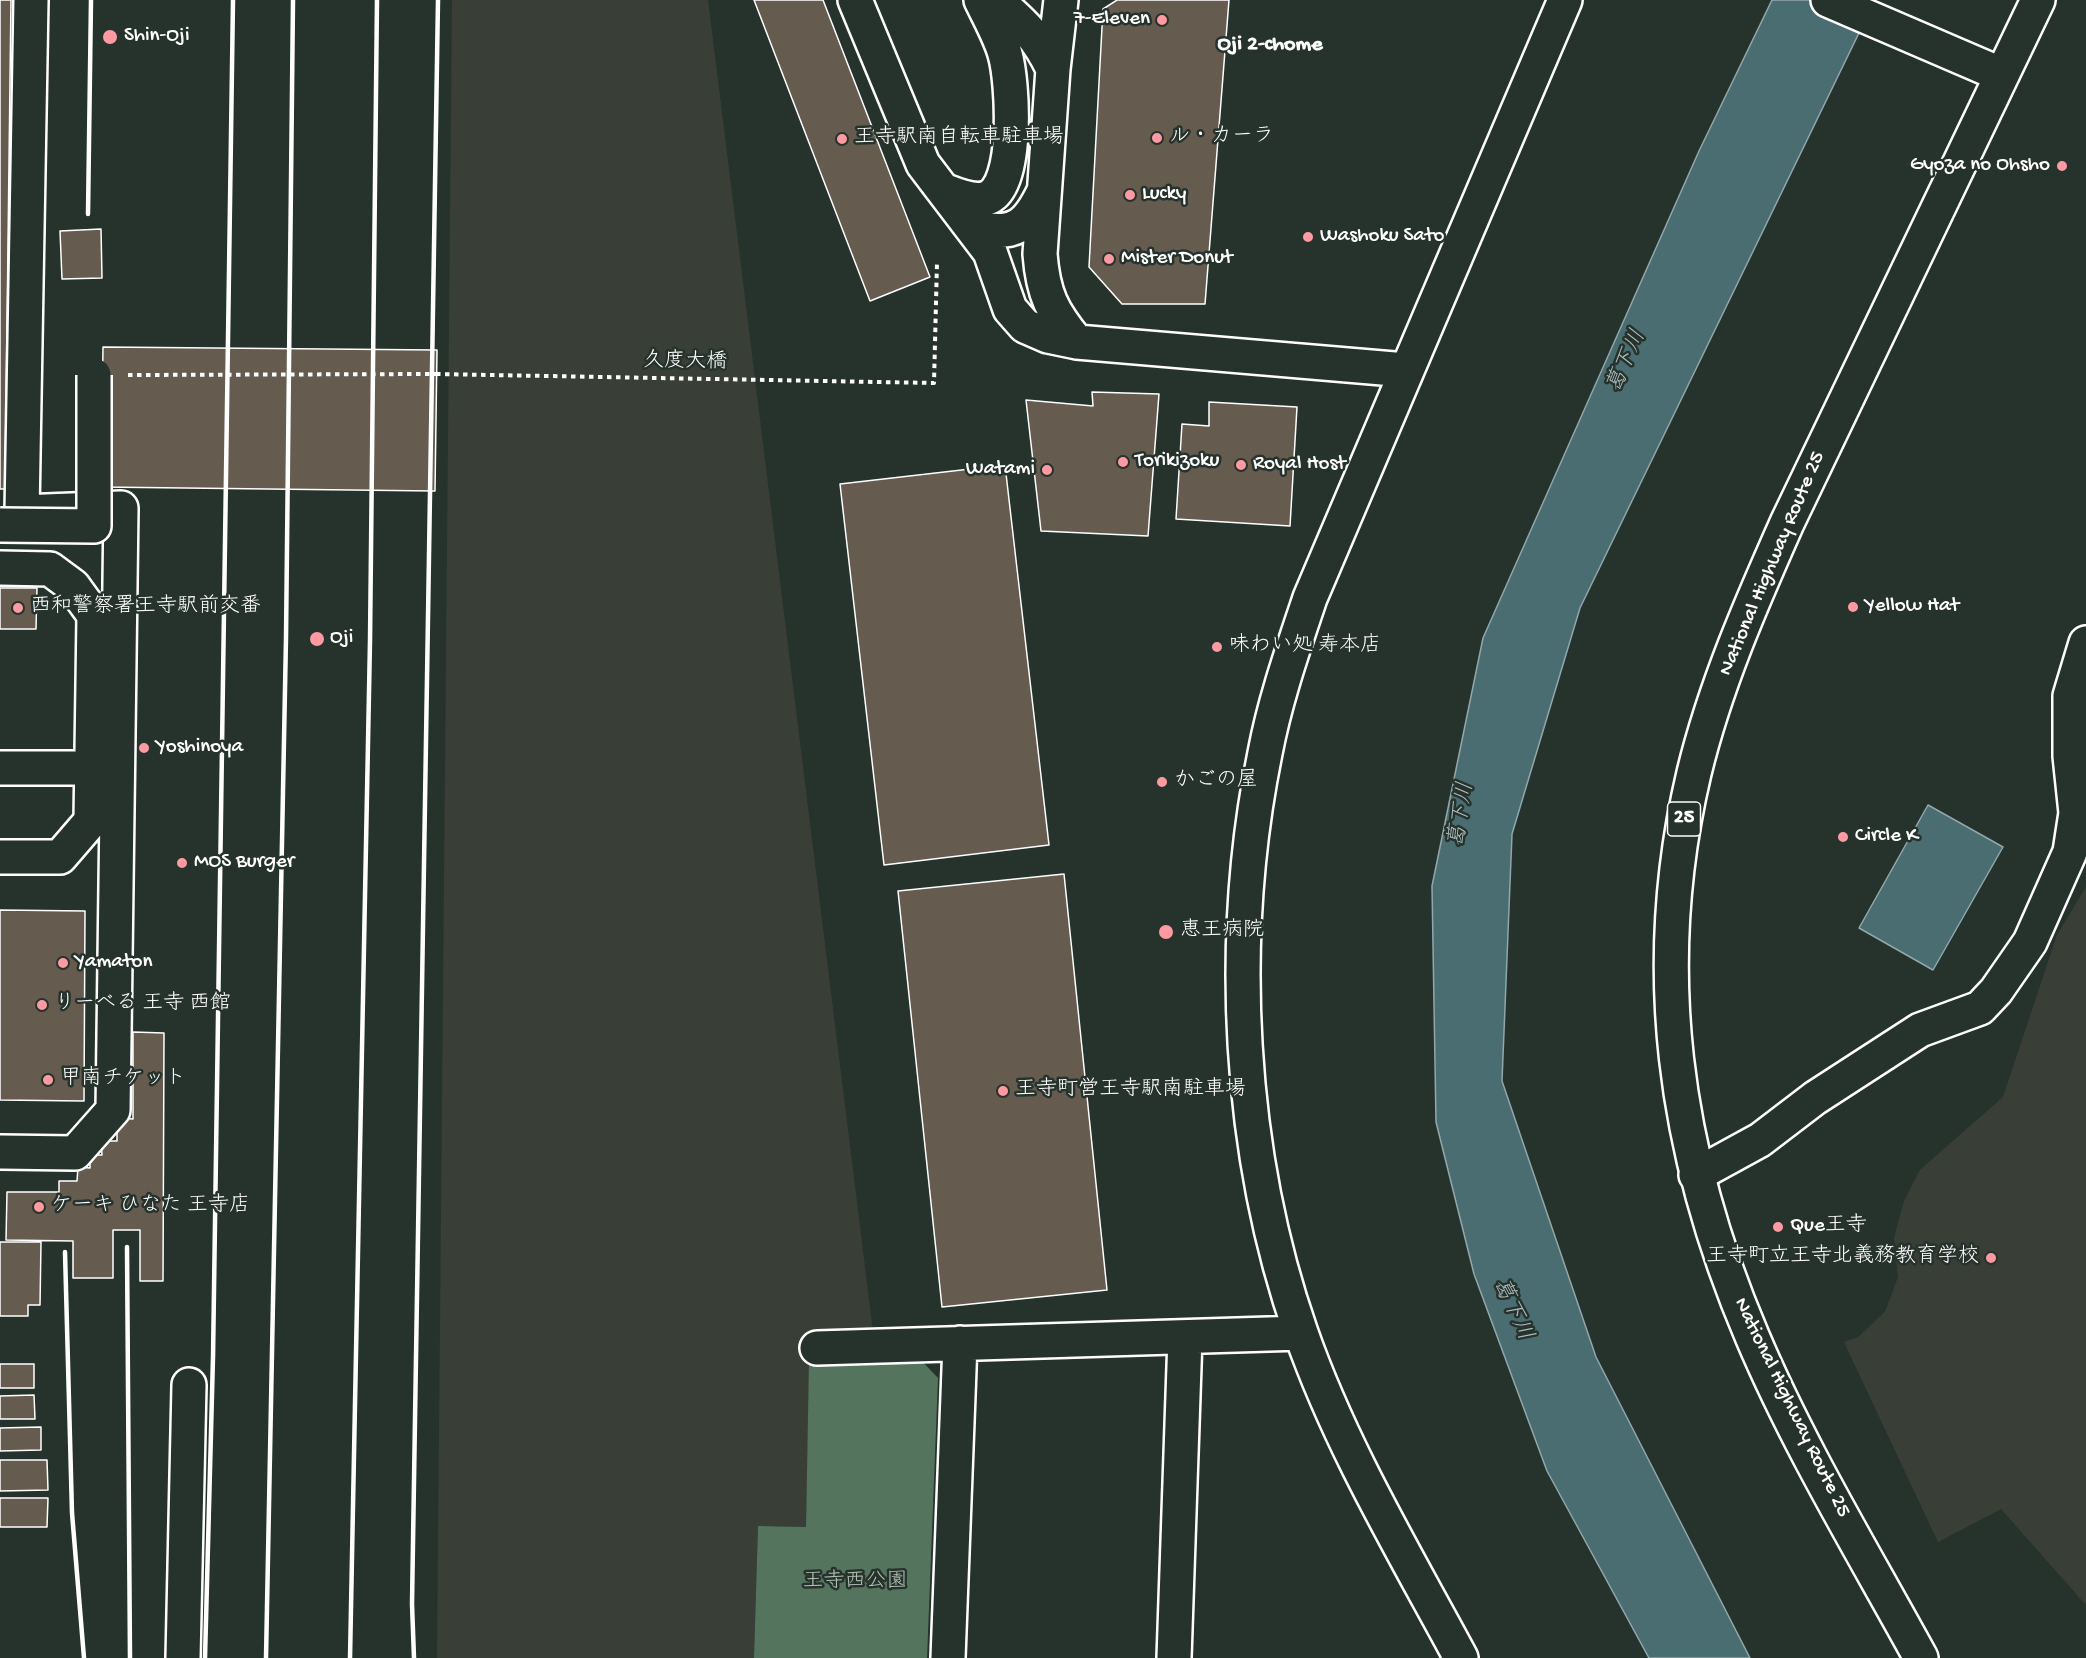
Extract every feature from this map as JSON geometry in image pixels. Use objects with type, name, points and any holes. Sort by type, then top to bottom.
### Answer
[{"type":"main road","points":[[0,1152],[75,1153],[113,1110],[121,508],[22,512],[31,0]]},
{"type":"main road","points":[[855,0],[922,164],[974,227],[990,252],[1010,309],[1025,326],[1048,336],[1077,342],[1406,370]]},
{"type":"main road","points":[[943,190],[967,199],[986,198],[998,191],[1007,170],[1011,128],[1010,90],[1005,54],[981,0]]},
{"type":"main road","points":[[996,0],[1030,28],[1053,69]]},
{"type":"main road","points":[[1061,0],[1053,69],[1040,254],[1042,281],[1050,306],[1077,342]]},
{"type":"main road","points":[[1828,0],[2000,74]]},
{"type":"main road","name":"National Highway Route 25","points":[[1921,1658],[1801,1438],[1753,1338],[1712,1233],[1696,1175],[1681,1102],[1672,990],[1674,881],[1695,771],[1710,716],[1753,598],[2000,74],[2038,0]]},
{"type":"main road","points":[[1461,1658],[1352,1458],[1301,1333],[1266,1208],[1255,1140],[1247,1060],[1245,897],[1252,826],[1265,752],[1284,674],[1310,598],[1560,2]]},
{"type":"main road","points":[[974,227],[1005,231],[1022,225],[1034,214],[1044,192]]},
{"type":"main road","points":[[0,525],[94,526],[94,375]]},
{"type":"main road","points":[[0,568],[50,569],[73,586],[94,615],[91,821],[60,857],[0,857]]},
{"type":"main road","points":[[1696,1175],[1760,1140],[1832,1086],[1920,1030],[1980,1008],[1996,991],[2030,942],[2070,852],[2076,813],[2070,756],[2070,696],[2086,644]]},
{"type":"main road","points":[[0,768],[92,768]]},
{"type":"main road","points":[[817,1348],[1301,1333]]},
{"type":"main road","points":[[1174,1658],[1185,1337]]},
{"type":"main road","points":[[948,1658],[960,1343]]},
{"type":"main road","points":[[183,1658],[189,1386]]},
{"type":"path","name":"久度大橋","points":[[94,375],[436,374],[934,383],[938,262]]},
{"type":"shaded area","points":[[452,0],[708,0],[873,1332],[810,1337],[806,1527],[758,1526],[754,1658],[437,1658]]},
{"type":"shaded area","name":"王寺町立王寺北義務教育学校","points":[[2086,887],[2086,1605],[2001,1509],[1938,1542],[1844,1342],[1858,1337],[1885,1312],[1898,1277],[1894,1238],[1904,1201],[1920,1170],[2003,1097],[2057,935]]},
{"type":"green space","name":"王寺西公園","points":[[917,1356],[938,1378],[927,1658],[754,1658],[758,1526],[806,1527],[809,1359]]},
{"type":"water","name":"葛下川","points":[[1772,0],[1875,0],[1580,608],[1512,834],[1502,1081],[1596,1357],[1750,1658],[1649,1658],[1547,1471],[1474,1274],[1436,1122],[1432,886],[1483,638],[1699,151]]},
{"type":"water","points":[[1928,805],[2003,847],[1933,970],[1859,928]]},
{"type":"building","points":[[0,0],[11,0],[5,489],[0,489]]},
{"type":"building","name":"王寺駅南自転車駐車場","points":[[754,0],[823,0],[930,277],[870,301]]},
{"type":"building","name":"ル・カーラ","points":[[1117,0],[1229,0],[1205,304],[1122,304],[1089,267],[1103,9]]},
{"type":"building","points":[[101,229],[102,278],[62,279],[60,231]]},
{"type":"building","points":[[103,347],[437,350],[435,491],[101,487]]},
{"type":"building","points":[[1092,392],[1159,394],[1148,536],[1041,531],[1026,400],[1093,406]]},
{"type":"building","points":[[1209,402],[1297,407],[1290,526],[1176,519],[1182,424],[1209,426]]},
{"type":"building","points":[[1005,465],[1049,845],[884,865],[840,484]]},
{"type":"building","name":"西和警察署王寺駅前交番","points":[[0,588],[37,588],[36,629],[0,629]]},
{"type":"building","name":"王寺町営王寺駅南駐車場","points":[[1064,874],[1107,1290],[942,1307],[898,891]]},
{"type":"building","name":"りーべる 王寺 西館","points":[[0,910],[85,911],[84,1101],[0,1100]]},
{"type":"building","points":[[133,1032],[164,1033],[163,1281],[140,1281],[140,1230],[113,1230],[113,1278],[73,1278],[73,1241],[6,1240],[7,1192],[59,1192],[59,1181],[77,1181],[78,1167],[90,1168],[90,1155],[102,1155],[101,1141],[117,1141],[117,1118],[133,1119]]},
{"type":"building","points":[[0,1242],[41,1242],[40,1305],[28,1305],[28,1316],[0,1316]]},
{"type":"building","points":[[0,1364],[34,1364],[34,1388],[0,1388]]},
{"type":"building","points":[[34,1395],[35,1419],[0,1419],[0,1396]]},
{"type":"building","points":[[41,1427],[41,1450],[0,1451],[0,1428]]},
{"type":"building","points":[[0,1460],[47,1460],[48,1490],[0,1491]]},
{"type":"building","points":[[0,1498],[48,1498],[47,1527],[0,1527]]},
{"type":"railway","points":[[88,214],[91,0]]},
{"type":"railway","points":[[205,1658],[213,1357],[233,0]]},
{"type":"railway","points":[[266,1658],[286,638],[293,0]]},
{"type":"railway","points":[[350,1658],[370,641],[377,0]]},
{"type":"railway","points":[[414,1658],[412,1604],[438,0]]},
{"type":"railway","points":[[127,1247],[130,1658]]},
{"type":"railway","points":[[65,1252],[72,1513],[84,1658]]},
{"type":"place","name":"7-Eleven","points":[[1162,20]]},
{"type":"place","name":"Shin-Oji","points":[[110,37]]},
{"type":"place","name":"ル・カーラ","points":[[1157,138]]},
{"type":"place","name":"王寺駅南自転車駐車場","points":[[842,139]]},
{"type":"place","name":"Gyoza no Ohsho","points":[[2062,166]]},
{"type":"place","name":"Lucky","points":[[1130,195]]},
{"type":"place","name":"Washoku Sato","points":[[1308,237]]},
{"type":"place","name":"Mister Donut","points":[[1109,259]]},
{"type":"place","name":"Torikizoku","points":[[1123,462]]},
{"type":"place","name":"Royal Host","points":[[1241,465]]},
{"type":"place","name":"Watami","points":[[1047,470]]},
{"type":"place","name":"Yellow Hat","points":[[1853,607]]},
{"type":"place","name":"西和警察署王寺駅前交番","points":[[18,608]]},
{"type":"place","name":"Oji","points":[[317,639]]},
{"type":"place","name":"味わい処 寿本店","points":[[1217,647]]},
{"type":"place","name":"Yoshinoya","points":[[144,748]]},
{"type":"place","name":"かごの屋","points":[[1162,782]]},
{"type":"place","name":"Circle K","points":[[1843,837]]},
{"type":"place","name":"MOS Burger","points":[[182,863]]},
{"type":"place","name":"恵王病院","points":[[1166,932]]},
{"type":"place","name":"Yamaton","points":[[63,963]]},
{"type":"place","name":"りーべる 王寺 西館","points":[[42,1005]]},
{"type":"place","name":"甲南チケット","points":[[48,1080]]},
{"type":"place","name":"王寺町営王寺駅南駐車場","points":[[1003,1091]]},
{"type":"place","name":"ケーキ ひなた 王寺店","points":[[39,1207]]},
{"type":"place","name":"Que王寺","points":[[1778,1227]]},
{"type":"place","name":"王寺町立王寺北義務教育学校","points":[[1991,1258]]},
{"type":"district","name":"Oji 2-chome","points":[[1270,46]]}]
